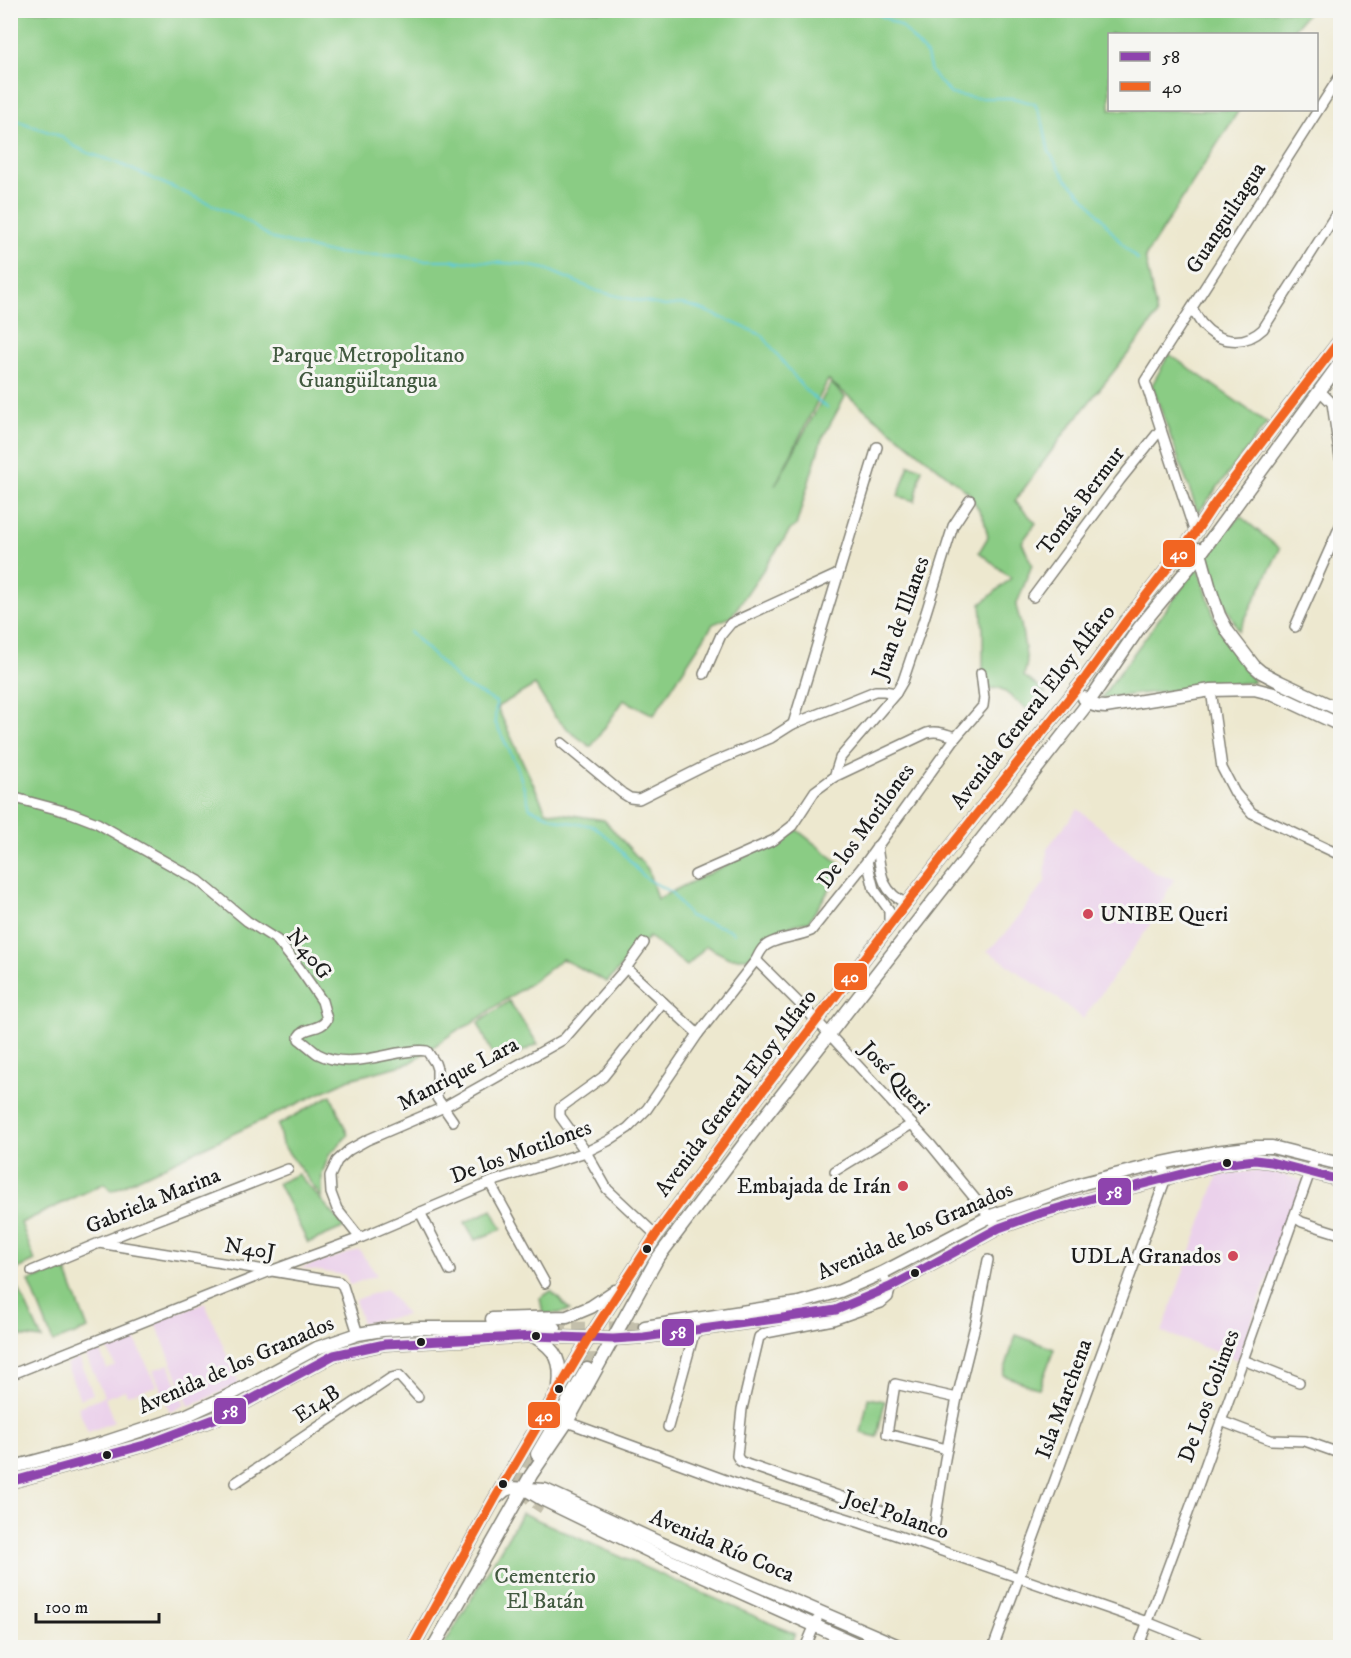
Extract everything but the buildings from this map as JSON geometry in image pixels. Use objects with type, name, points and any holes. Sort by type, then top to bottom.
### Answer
[{"type":"main road","name":"Avenida General Eloy Alfaro","points":[[416,1646],[494,1500],[589,1338],[656,1235],[744,1114],[951,846],[1086,677],[1341,340]]},
{"type":"main road","name":"Avenida General Eloy Alfaro","points":[[433,1647],[531,1475],[567,1422],[657,1259],[759,1124],[1088,703],[1139,628],[1201,553],[1341,363]]},
{"type":"main road","points":[[1194,533],[1209,589],[1220,615],[1228,632],[1254,666],[1280,682],[1341,710]]},
{"type":"main road","points":[[1254,689],[1261,678],[1261,672]]},
{"type":"main road","points":[[1086,677],[1082,694],[1088,703],[1096,707],[1211,690],[1254,689],[1274,694],[1341,725]]},
{"type":"main road","points":[[1274,694],[1274,689],[1280,682]]},
{"type":"main road","points":[[744,1114],[756,1114],[759,1124]]},
{"type":"main road","name":"Avenida de los Granados","points":[[10,1482],[148,1444],[217,1418],[334,1355],[385,1344],[534,1336],[613,1339],[643,1329],[749,1305],[769,1308],[840,1292],[882,1273],[991,1216],[1084,1183],[1162,1163],[1215,1152],[1272,1147],[1341,1164]]},
{"type":"main road","name":"Avenida de los Granados","points":[[643,1329],[695,1330],[836,1310],[890,1287],[999,1228],[1105,1194],[1221,1164],[1256,1160],[1271,1162],[1341,1180]]},
{"type":"main road","points":[[363,1333],[382,1323],[394,1322],[567,1317],[584,1311],[607,1297],[628,1276]]},
{"type":"main road","points":[[635,1297],[631,1317],[643,1329]]},
{"type":"main road","name":"Avenida de los Granados","points":[[10,1468],[103,1443],[185,1416],[226,1397],[317,1348],[363,1333],[395,1329],[453,1327],[555,1328]]},
{"type":"main road","points":[[534,1336],[555,1354],[560,1370],[559,1390]]},
{"type":"main road","points":[[528,1456],[576,1372],[581,1352]]},
{"type":"main road","points":[[531,1475],[535,1457],[587,1369]]},
{"type":"main road","points":[[494,1500],[505,1490],[524,1488]]},
{"type":"main road","name":"Avenida Río Coca","points":[[524,1488],[654,1554],[865,1647]]},
{"type":"main road","name":"Avenida Río Coca","points":[[524,1488],[545,1490],[660,1543],[903,1647]]},
{"type":"main road","points":[[543,1508],[641,1553],[654,1554]]},
{"type":"street","name":"Guanguiltagua","points":[[1161,429],[1144,381],[1341,76]]},
{"type":"street","points":[[1192,308],[1203,325],[1221,338],[1235,341],[1247,340],[1257,335],[1339,212]]},
{"type":"street","points":[[1320,391],[1332,403],[1341,459]]},
{"type":"street","points":[[1161,429],[1194,533]]},
{"type":"street","name":"Tomás Bermur","points":[[1033,597],[1161,429]]},
{"type":"street","points":[[793,724],[877,447]]},
{"type":"street","name":"Juan de Illanes","points":[[695,875],[774,840],[792,826],[815,790],[834,777],[840,758],[896,693],[903,681],[953,526],[970,500]]},
{"type":"street","points":[[1295,627],[1341,526]]},
{"type":"street","points":[[704,674],[721,635],[731,623],[838,574]]},
{"type":"street","name":"De los Motilones","points":[[10,1375],[268,1272],[360,1238],[490,1183],[586,1152],[628,1128],[647,1109],[698,1034],[766,945],[811,931],[867,861],[956,737],[982,706],[984,698],[981,674]]},
{"type":"street","points":[[1211,690],[1222,768],[1235,793],[1252,813],[1341,855]]},
{"type":"street","points":[[562,743],[622,794],[639,799],[709,764],[771,738],[793,724],[875,691],[896,693]]},
{"type":"street","points":[[834,777],[933,731],[956,737]]},
{"type":"street","name":"N40G","points":[[10,799],[19,799],[71,813],[97,823],[199,881],[246,921],[277,940],[322,1002],[326,1021],[321,1026],[302,1031],[298,1036],[299,1039],[317,1053],[332,1059],[352,1061],[411,1051],[427,1051],[437,1069],[437,1098],[444,1107]]},
{"type":"street","points":[[877,846],[885,886],[897,899],[907,904]]},
{"type":"street","points":[[867,861],[874,889],[889,910],[889,928]]},
{"type":"street","name":"Manrique Lara","points":[[360,1238],[337,1209],[331,1193],[330,1176],[337,1161],[349,1150],[367,1140],[444,1107],[564,1039],[626,968],[644,943]]},
{"type":"street","name":"José Queri","points":[[756,960],[817,1021],[912,1124],[999,1228]]},
{"type":"street","points":[[626,968],[698,1034]]},
{"type":"street","points":[[656,1235],[607,1189],[586,1152],[560,1116],[560,1108],[603,1077],[663,1002]]},
{"type":"street","points":[[444,1107],[453,1121]]},
{"type":"street","points":[[835,1171],[912,1124]]},
{"type":"street","name":"De Los Colimes","points":[[1138,1647],[1315,1158]]},
{"type":"street","points":[[1162,1163],[1166,1178]]},
{"type":"street","name":"Gabriela Marina","points":[[32,1271],[288,1168]]},
{"type":"street","name":"Isla Marchena","points":[[993,1647],[1166,1178]]},
{"type":"street","points":[[490,1183],[545,1283]]},
{"type":"street","points":[[420,1212],[450,1270]]},
{"type":"street","points":[[1294,1218],[1341,1234]]},
{"type":"street","name":"N40J","points":[[99,1243],[341,1284],[363,1333]]},
{"type":"street","points":[[882,1273],[890,1287],[888,1297],[884,1301],[833,1320],[766,1333],[759,1337],[742,1409],[737,1456],[740,1461],[749,1465],[934,1529],[957,1398],[976,1322],[988,1260]]},
{"type":"street","points":[[668,1427],[695,1330]]},
{"type":"street","points":[[1243,1360],[1299,1382]]},
{"type":"street","name":"E14B","points":[[235,1483],[392,1377],[399,1376],[417,1396]]},
{"type":"street","points":[[947,1449],[887,1434],[895,1384],[957,1398]]},
{"type":"street","points":[[1221,1421],[1271,1440],[1305,1441],[1336,1452]]},
{"type":"street","name":"Joel Polanco","points":[[567,1422],[739,1485],[861,1523],[1147,1622],[1212,1647]]},
{"type":"street","points":[[805,1647],[821,1612]]},
{"type":"shaded area","name":"UNIBE Queri","points":[[1078,809],[1151,870],[1174,879],[1148,928],[1083,1019],[1057,998],[987,951],[1006,933],[1045,882],[1047,848]]},
{"type":"shaded area","name":"UDLA Granados","points":[[1261,1170],[1303,1181],[1238,1360],[1162,1332],[1218,1175]]},
{"type":"shaded area","points":[[359,1250],[377,1275],[350,1285],[345,1275],[300,1268]]},
{"type":"shaded area","points":[[386,1289],[407,1315],[362,1323],[355,1300]]},
{"type":"shaded area","points":[[205,1303],[239,1384],[189,1406],[155,1321]]},
{"type":"shaded area","points":[[134,1337],[157,1386],[127,1395],[125,1390],[105,1398],[114,1422],[88,1432],[78,1407],[104,1396],[85,1354],[99,1349],[107,1369],[115,1366],[107,1348]]},
{"type":"shaded area","points":[[79,1358],[93,1394],[80,1399],[66,1364]]},
{"type":"shaded area","points":[[169,1364],[185,1405],[170,1412],[153,1370]]},
{"type":"green space","name":"Parque Metropolitano Guangüiltangua","points":[[11,11],[1309,11],[1291,33],[1108,33],[1108,111],[1238,111],[1145,257],[1157,315],[1066,431],[1015,501],[1036,523],[1022,542],[1032,565],[1016,606],[1027,662],[1024,676],[1046,693],[1031,712],[1000,688],[987,689],[983,670],[981,604],[1011,578],[979,552],[988,537],[984,519],[969,493],[828,380],[775,486],[831,383],[845,397],[821,441],[796,526],[791,529],[731,617],[713,624],[654,715],[624,700],[591,747],[554,716],[535,685],[497,707],[546,811],[604,820],[648,869],[657,899],[797,830],[844,867],[809,921],[779,929],[748,958],[729,958],[706,946],[687,966],[649,937],[607,982],[562,959],[531,983],[410,1063],[350,1079],[111,1191],[105,1183],[21,1223],[35,1261],[11,1272]]},
{"type":"green space","points":[[1169,354],[1267,423],[1198,513],[1152,385]]},
{"type":"green space","points":[[909,465],[922,468],[915,501],[898,496]]},
{"type":"green space","points":[[1240,516],[1280,549],[1239,631],[1220,594],[1207,552]]},
{"type":"green space","points":[[1198,566],[1215,620],[1230,648],[1254,682],[1101,698]]},
{"type":"green space","points":[[509,1001],[538,1044],[497,1064],[478,1023]]},
{"type":"green space","points":[[331,1095],[348,1135],[329,1155],[322,1174],[322,1198],[282,1144],[278,1125]]},
{"type":"green space","points":[[298,1174],[345,1227],[308,1243],[278,1183]]},
{"type":"green space","points":[[492,1210],[502,1229],[475,1240],[465,1222]]},
{"type":"green space","points":[[65,1268],[88,1329],[53,1342],[29,1281]]},
{"type":"green space","points":[[11,1272],[42,1339],[11,1335]]},
{"type":"green space","points":[[551,1291],[570,1310],[543,1314],[540,1298]]},
{"type":"green space","points":[[1016,1335],[1054,1349],[1039,1389],[1003,1375]]},
{"type":"green space","points":[[868,1398],[885,1401],[877,1437],[861,1433]]},
{"type":"green space","name":"Cementerio El Batán","points":[[522,1513],[795,1634],[789,1647],[443,1647]]},
{"type":"waterway","points":[[870,10],[901,26],[927,55],[931,72],[951,94],[975,98],[1013,98],[1035,104],[1043,123],[1049,152],[1066,179],[1089,202],[1117,238],[1138,260]]},
{"type":"waterway","points":[[10,118],[60,136],[88,153],[115,162],[240,217],[273,239],[326,252],[400,256],[423,260],[520,264],[546,269],[597,291],[621,297],[665,306],[682,304],[701,309],[762,335],[805,390],[827,408]]},
{"type":"waterway","points":[[410,632],[462,684],[496,702],[495,722],[517,766],[530,808],[561,821],[594,826],[615,844],[644,877],[672,893],[689,916],[734,933]]},
{"type":"tunnel","points":[[555,1328],[645,1327]]},
{"type":"tunnel","points":[[583,1337],[590,1352],[587,1369]]},
{"type":"tunnel","points":[[528,1456],[521,1473],[521,1486],[524,1492],[543,1508]]},
{"type":"transit line","name":"40","points":[[412,1648],[494,1500],[589,1338],[656,1235],[744,1115],[944,855],[1086,677],[1340,340]]},
{"type":"transit line","name":"58","points":[[10,1482],[148,1444],[217,1418],[334,1355],[385,1344],[534,1336],[613,1339],[644,1337],[836,1310],[890,1287],[999,1228],[1124,1189],[1221,1164],[1255,1160],[1340,1180]]},
{"type":"place","name":"UNIBE Queri","points":[[1088,914]]},
{"type":"place","name":"Embajada de Irán","points":[[903,1186]]},
{"type":"place","name":"UDLA Granados","points":[[1233,1256]]}]
